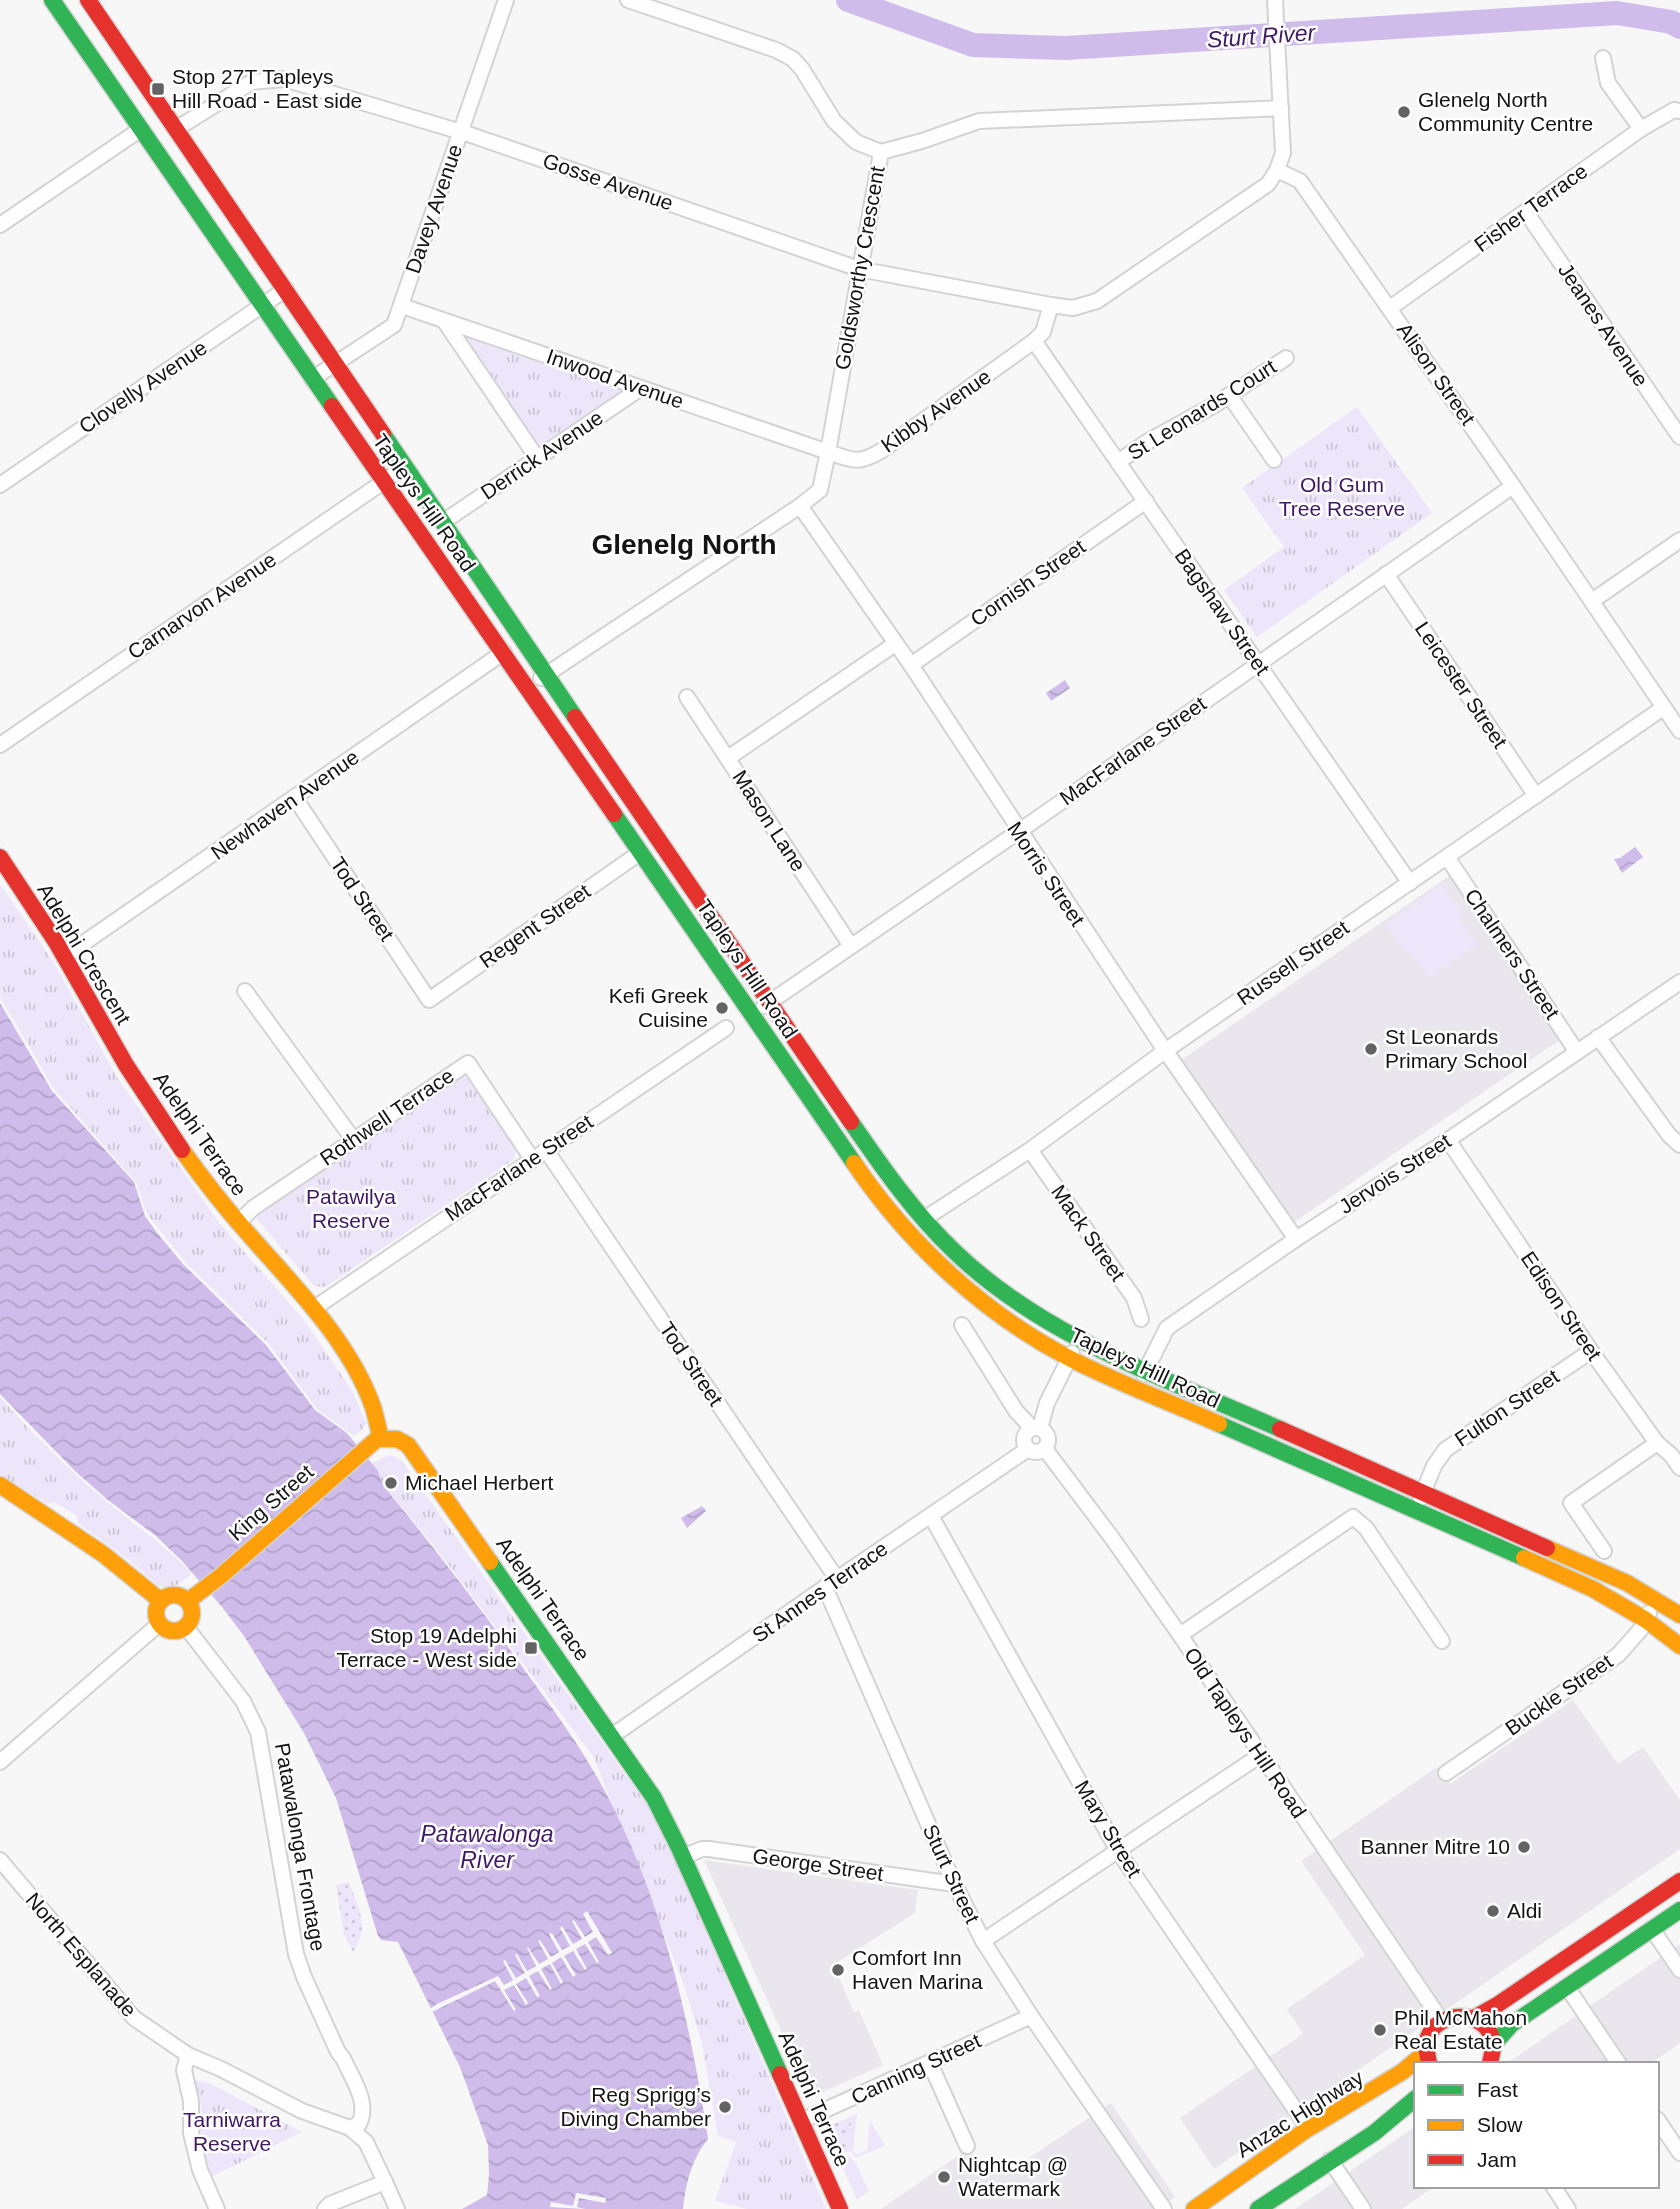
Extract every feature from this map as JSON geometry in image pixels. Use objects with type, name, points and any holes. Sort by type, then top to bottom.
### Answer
[{"type":"main road","name":"Tapleys Hill Road","points":[[52,0],[382,482],[504,652],[857,1168],[906,1230],[939,1266],[981,1302],[1021,1331],[1069,1358],[1593,1589],[1646,1620],[1680,1647]]},
{"type":"main road","name":"Tapleys Hill Road","points":[[88,0],[873,1153],[924,1219],[955,1252],[1026,1308],[1078,1340],[1616,1578],[1680,1615]]},
{"type":"main road","name":"Adelphi Crescent","points":[[0,857],[65,956],[131,1073]]},
{"type":"main road","name":"Adelphi Terrace","points":[[131,1073],[221,1202],[313,1309],[360,1380],[374,1407],[382,1438],[397,1439],[408,1445],[653,1798],[683,1857],[840,2209]]},
{"type":"main road","name":"King Street","points":[[192,1598],[365,1448],[382,1438]]},
{"type":"main road","points":[[0,1485],[75,1533],[126,1570],[161,1601]]},
{"type":"main road","points":[[172,1595],[192,1598],[192,1615],[186,1627],[175,1631],[159,1624],[156,1612],[161,1601],[172,1595]]},
{"type":"main road","points":[[1474,2018],[1680,1881]]},
{"type":"main road","points":[[1490,2062],[1494,2044],[1512,2024],[1680,1910]]},
{"type":"main road","points":[[1428,2058],[1429,2034],[1441,2020],[1452,2015],[1463,2014],[1484,2024],[1494,2044]]},
{"type":"main road","name":"Anzac Highway","points":[[1194,2209],[1308,2128],[1414,2065]]},
{"type":"main road","points":[[1258,2209],[1374,2133],[1414,2100]]},
{"type":"street","name":"Davey Avenue","points":[[312,379],[394,325],[506,0]]},
{"type":"street","points":[[628,0],[793,58],[803,69],[834,121],[856,142],[881,152]]},
{"type":"street","points":[[1051,305],[1073,308],[1097,301],[1268,184],[1278,170],[1283,153],[1275,0]]},
{"type":"street","points":[[1603,58],[1608,83],[1641,129]]},
{"type":"street","name":"Gosse Avenue","points":[[176,129],[252,82],[284,79],[460,132],[859,269],[1051,305]]},
{"type":"street","name":"Goldsworthy Crescent","points":[[828,452],[881,152],[979,121],[1281,108]]},
{"type":"street","name":"Fisher Terrace","points":[[1390,308],[1641,129],[1677,111]]},
{"type":"street","points":[[0,225],[141,129]]},
{"type":"street","name":"Alison Street","points":[[1278,170],[1300,181],[1513,486],[1663,708],[1679,727]]},
{"type":"street","name":"Jeanes Avenue","points":[[1527,212],[1680,437]]},
{"type":"street","name":"Clovelly Avenue","points":[[0,485],[286,289]]},
{"type":"street","name":"Kibby Avenue","points":[[828,452],[865,460],[1034,341],[1043,332],[1051,305]]},
{"type":"street","name":"Inwood Avenue","points":[[402,306],[828,452]]},
{"type":"street","points":[[445,322],[537,458]]},
{"type":"street","name":"Bagshaw Street","points":[[1034,341],[1410,883]]},
{"type":"street","name":"St Leonards Court","points":[[1118,462],[1286,358]]},
{"type":"street","name":"Derrick Avenue","points":[[443,522],[641,388]]},
{"type":"street","points":[[1229,395],[1274,460]]},
{"type":"street","points":[[528,687],[800,506],[820,490],[828,452]]},
{"type":"street","name":"Carnarvon Avenue","points":[[0,745],[405,467]]},
{"type":"street","name":"MacFarlane Street","points":[[752,1014],[1018,832],[1513,486]]},
{"type":"street","name":"Cornish Street","points":[[911,665],[1146,501]]},
{"type":"street","name":"Morris Street","points":[[800,506],[911,665],[1018,832],[1165,1051],[1296,1239]]},
{"type":"street","points":[[1592,601],[1680,540]]},
{"type":"street","name":"Leicester Street","points":[[1386,574],[1536,796]]},
{"type":"street","points":[[728,758],[895,644]]},
{"type":"street","name":"Newhaven Avenue","points":[[65,956],[504,652]]},
{"type":"street","name":"Mason Lane","points":[[687,697],[850,946]]},
{"type":"street","name":"Russell Street","points":[[924,1219],[1030,1150],[1165,1051],[1663,708]]},
{"type":"street","name":"Tod Street","points":[[295,798],[429,1000]]},
{"type":"street","name":"Regent Street","points":[[429,1000],[641,852]]},
{"type":"street","name":"Chalmers Street","points":[[1447,857],[1577,1052]]},
{"type":"street","name":"Jervois Street","points":[[1137,1390],[1167,1328],[1680,982]]},
{"type":"street","points":[[246,991],[353,1139]]},
{"type":"street","name":"MacFarlane Street","points":[[313,1309],[726,1028]]},
{"type":"street","points":[[1598,1037],[1669,1135],[1680,1145]]},
{"type":"street","name":"Rothwell Terrace","points":[[239,1223],[253,1208],[468,1062],[532,1159]]},
{"type":"street","name":"Edison Street","points":[[1448,1140],[1591,1351],[1657,1443],[1671,1455],[1680,1468]]},
{"type":"street","name":"Tod Street","points":[[546,1150],[831,1583]]},
{"type":"street","name":"Mack Street","points":[[1030,1150],[1134,1298],[1141,1319]]},
{"type":"street","points":[[961,1325],[1016,1411],[1036,1428],[1048,1438],[1045,1449],[1038,1452],[1028,1449],[1024,1439],[1026,1433],[1036,1428],[1078,1340]]},
{"type":"street","name":"Fulton Street","points":[[1416,1512],[1434,1466],[1445,1450],[1591,1351]]},
{"type":"street","points":[[1604,1551],[1571,1503],[1657,1443]]},
{"type":"street","name":"St Annes Terrace","points":[[612,1736],[1028,1449]]},
{"type":"street","name":"Old Tapleys Hill Road","points":[[1045,1449],[1112,1538],[1180,1636],[1259,1756],[1441,2020]]},
{"type":"street","name":"Mary Street","points":[[931,1516],[1118,1851],[1308,2128]]},
{"type":"street","points":[[1180,1636],[1353,1517],[1366,1528],[1442,1641]]},
{"type":"street","name":"Sturt Street","points":[[831,1583],[954,1884],[983,1941],[1031,2016],[1164,2209]]},
{"type":"street","name":"Buckle Street","points":[[1446,1773],[1618,1655],[1641,1629],[1656,1600]]},
{"type":"street","points":[[0,1762],[159,1624]]},
{"type":"street","name":"Patawalonga Frontage","points":[[186,1627],[243,1701],[255,1724],[266,1772],[296,1954],[304,1977],[362,2100],[358,2123],[368,2128],[366,2142],[397,2209]]},
{"type":"street","points":[[983,1941],[1259,1756]]},
{"type":"street","name":"George Street","points":[[683,1857],[709,1849],[954,1884]]},
{"type":"street","name":"North Esplanade","points":[[0,1860],[134,2018],[188,2055],[302,2111],[358,2123]]},
{"type":"street","points":[[1652,1929],[1680,1970]]},
{"type":"street","points":[[1567,1987],[1618,2062]]},
{"type":"street","name":"Canning Street","points":[[801,2122],[1031,2016]]},
{"type":"street","points":[[188,2055],[184,2070],[191,2101],[191,2133],[201,2170],[217,2209]]},
{"type":"street","points":[[930,2063],[967,2146]]},
{"type":"street","points":[[1659,2122],[1680,2153]]},
{"type":"street","points":[[1330,2161],[1363,2209]]},
{"type":"street","points":[[325,2209],[330,2204],[385,2182]]},
{"type":"street","points":[[1554,2188],[1569,2209]]},
{"type":"shaded area","name":"St Leonards Primary School","points":[[1449,876],[1561,1039],[1293,1223],[1181,1060]]},
{"type":"shaded area","points":[[1573,1700],[1618,1764],[1643,1747],[1680,1800],[1680,1849],[1214,2169],[1180,2118],[1303,2034],[1287,2009],[1365,1955],[1301,1861],[1437,1767],[1450,1784]]},
{"type":"shaded area","points":[[704,1860],[918,1890],[915,1913],[833,1965],[854,2012],[859,2010],[883,2065],[811,2097]]},
{"type":"shaded area","points":[[1680,1944],[1680,2043],[1653,2062],[1509,2062]]},
{"type":"shaded area","points":[[1111,2103],[1175,2197],[1157,2209],[881,2209],[969,2148],[985,2174],[1014,2159],[1018,2165]]},
{"type":"shaded area","points":[[1414,2127],[1414,2188],[1432,2188],[1402,2209],[1295,2209]]},
{"type":"green space","points":[[462,335],[626,391],[541,448]]},
{"type":"green space","name":"Old Gum Tree Reserve","points":[[1357,407],[1432,513],[1257,637],[1224,590],[1284,547],[1242,488]]},
{"type":"green space","points":[[0,884],[54,963],[118,1079],[220,1224],[304,1320],[351,1389],[366,1422],[363,1429],[354,1436],[317,1409],[268,1343],[187,1264],[147,1214],[136,1182],[54,1089],[0,997]]},
{"type":"green space","points":[[1441,884],[1463,914],[1458,918],[1477,945],[1429,978],[1386,925]]},
{"type":"green space","name":"Patawilya Reserve","points":[[462,1076],[467,1078],[517,1149],[513,1160],[325,1287],[314,1286],[255,1217],[258,1211]]},
{"type":"green space","points":[[0,1397],[77,1476],[192,1574],[177,1585],[160,1587],[124,1556],[78,1523],[77,1516],[54,1502],[48,1504],[0,1474]]},
{"type":"green space","points":[[390,1455],[401,1460],[659,1822],[826,2209],[747,2209],[715,2201],[736,2142],[718,2136],[702,2044],[683,1982],[593,1756],[435,1547],[367,1465]]},
{"type":"green space","points":[[349,1882],[362,1925],[353,1952],[344,1934],[336,1885]]},
{"type":"green space","name":"Tarniwarra Reserve","points":[[195,2080],[211,2084],[302,2132],[211,2177],[200,2137],[201,2104]]},
{"type":"green space","points":[[857,2114],[853,2150],[857,2155],[867,2150],[870,2121],[885,2146],[855,2158],[851,2151],[847,2152],[852,2116]]},
{"type":"green space","points":[[852,2116],[847,2152],[839,2153],[829,2131],[832,2125]]},
{"type":"green space","points":[[849,2156],[855,2162],[869,2191],[857,2200],[838,2157]]},
{"type":"water","points":[[1065,680],[1070,688],[1051,701],[1046,693]]},
{"type":"water","points":[[1635,847],[1643,857],[1622,873],[1614,859],[1620,858]]},
{"type":"water","name":"Patawalonga River","points":[[0,1003],[52,1091],[134,1182],[145,1216],[158,1234],[183,1264],[266,1345],[315,1410],[347,1433],[378,1471],[382,1483],[443,1560],[569,1732],[598,1779],[627,1836],[659,1920],[683,2006],[701,2094],[708,2139],[690,2172],[683,2209],[462,2209],[487,2195],[488,2145],[460,2067],[398,1942],[381,1940],[378,1936],[336,1798],[304,1733],[244,1636],[182,1561],[156,1536],[76,1472],[0,1394]]},
{"type":"water","points":[[702,1506],[706,1511],[687,1528],[681,1518]]},
{"type":"pier","points":[[587,1911],[612,1953],[608,1955],[596,1937],[588,1942],[599,1962],[597,1963],[585,1944],[576,1949],[587,1969],[585,1970],[573,1951],[564,1956],[576,1975],[573,1977],[561,1957],[552,1963],[563,1982],[561,1984],[550,1964],[541,1969],[552,1989],[550,1990],[538,1971],[529,1976],[540,1996],[537,1997],[526,1978],[516,1984],[528,2003],[526,2005],[514,1985],[504,1990],[516,2010],[514,2011],[495,1981],[432,2012],[430,2009],[498,1976],[504,1985],[513,1980],[503,1961],[505,1960],[516,1978],[525,1973],[515,1955],[517,1954],[527,1971],[536,1966],[528,1947],[539,1964],[548,1959],[538,1941],[540,1940],[551,1957],[559,1952],[549,1934],[552,1933],[562,1950],[570,1946],[560,1928],[562,1926],[573,1944],[582,1939],[572,1921],[574,1920],[585,1937],[593,1932],[583,1914]]},
{"type":"pier","points":[[576,2193],[606,2198],[605,2203],[579,2198],[577,2207],[585,2209],[550,2207],[551,2202],[573,2206]]},
{"type":"waterway","name":"Sturt River","points":[[848,0],[973,45],[1066,48],[1617,13],[1671,22],[1680,27]]},
{"type":"traffic: fast","points":[[52,0],[332,406]]},
{"type":"traffic: fast","points":[[383,434],[575,717]]},
{"type":"traffic: fast","points":[[614,814],[854,1163]]},
{"type":"traffic: fast","points":[[851,1122],[925,1221],[989,1282],[1027,1308],[1108,1354],[1280,1429]]},
{"type":"traffic: fast","points":[[1219,1424],[1524,1558]]},
{"type":"traffic: fast","points":[[490,1562],[654,1798],[780,2074]]},
{"type":"traffic: fast","points":[[1494,2044],[1512,2024],[1680,1910]]},
{"type":"traffic: fast","points":[[1258,2209],[1374,2133],[1414,2100]]},
{"type":"traffic: slow","points":[[182,1150],[228,1210],[334,1335],[362,1382],[373,1407],[381,1438]]},
{"type":"traffic: slow","points":[[854,1163],[875,1193],[923,1248],[977,1298],[1007,1320],[1087,1367],[1219,1424]]},
{"type":"traffic: slow","points":[[188,1601],[222,1575],[377,1439],[397,1439],[408,1445],[490,1562]]},
{"type":"traffic: slow","points":[[0,1485],[103,1554],[161,1601]]},
{"type":"traffic: slow","points":[[1547,1548],[1627,1583],[1680,1615]]},
{"type":"traffic: slow","points":[[1524,1558],[1593,1589],[1646,1620],[1680,1646]]},
{"type":"traffic: slow","points":[[174,1595],[187,1600],[192,1613],[187,1626],[174,1631],[161,1626],[156,1613],[161,1600],[174,1595]]},
{"type":"traffic: slow","points":[[1194,2209],[1306,2130],[1402,2072],[1426,2052]]},
{"type":"traffic: jam","points":[[88,0],[383,434]]},
{"type":"traffic: jam","points":[[332,406],[614,814]]},
{"type":"traffic: jam","points":[[575,717],[851,1122]]},
{"type":"traffic: jam","points":[[0,857],[56,942],[126,1065],[182,1150]]},
{"type":"traffic: jam","points":[[1280,1429],[1547,1548]]},
{"type":"traffic: jam","points":[[1474,2018],[1680,1881]]},
{"type":"traffic: jam","points":[[1429,2062],[1426,2043],[1432,2030],[1449,2018],[1460,2017],[1471,2018],[1489,2031],[1493,2042],[1490,2062]]},
{"type":"traffic: jam","points":[[780,2074],[840,2209]]},
{"type":"place","name":"Stop 27T Tapleys Hill Road - East side","points":[[158,89]]},
{"type":"place","name":"Glenelg North Community Centre","points":[[1404,112]]},
{"type":"place","name":"Kefi Greek Cuisine","points":[[722,1008]]},
{"type":"place","name":"St Leonards Primary School","points":[[1371,1049]]},
{"type":"place","name":"Michael Herbert","points":[[391,1483]]},
{"type":"place","name":"Stop 19 Adelphi Terrace - West side","points":[[531,1648]]},
{"type":"place","name":"Banner Mitre 10","points":[[1524,1847]]},
{"type":"place","name":"Aldi","points":[[1493,1911]]},
{"type":"place","name":"Comfort Inn Haven Marina","points":[[838,1970]]},
{"type":"place","name":"Phil McMahon Real Estate","points":[[1380,2030]]},
{"type":"place","name":"Reg Sprigg’s Diving Chamber","points":[[725,2107]]},
{"type":"place","name":"Nightcap @ Watermark","points":[[944,2177]]},
{"type":"district","name":"Glenelg North","points":[[684,544]]}]
